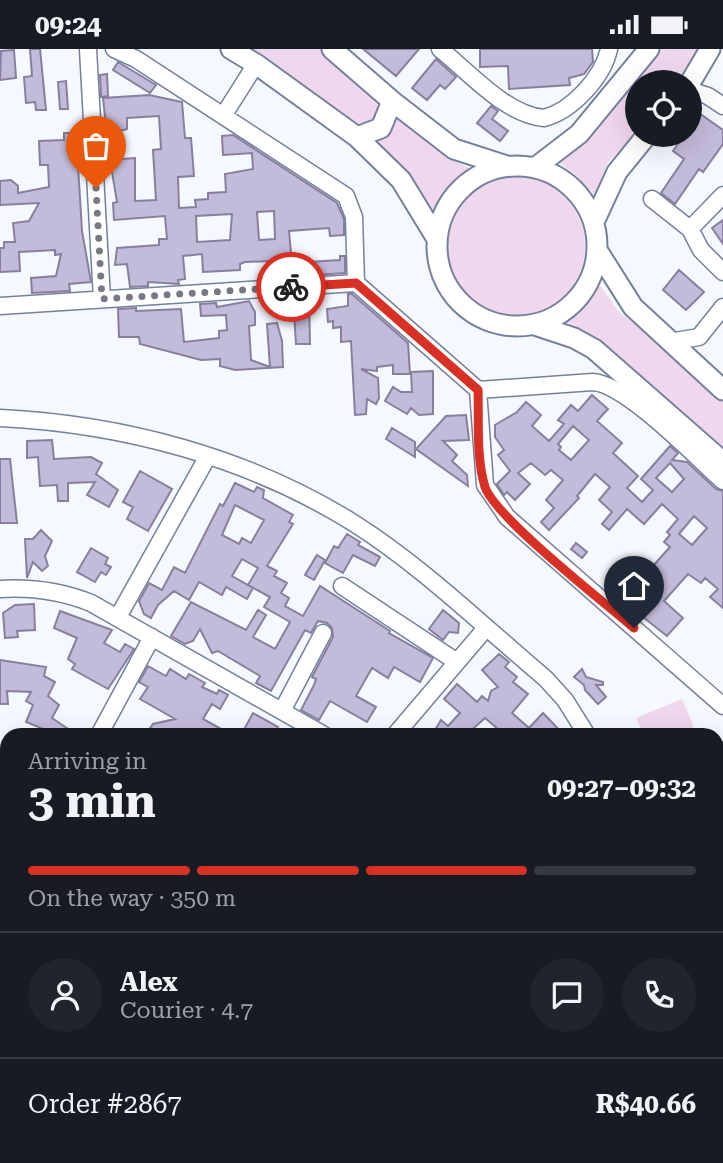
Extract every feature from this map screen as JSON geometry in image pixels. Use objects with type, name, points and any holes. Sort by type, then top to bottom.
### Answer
[{"type":"main road","points":[[231,49],[357,137],[401,180],[437,239]]},
{"type":"main road","points":[[332,49],[392,101],[454,149],[508,166],[536,167],[561,179],[582,197],[594,222],[597,250],[592,275],[579,298],[559,315],[535,325],[510,327],[498,324],[485,320],[464,307],[448,288],[439,264],[437,239],[444,212],[460,190],[482,174],[508,166]]},
{"type":"main road","points":[[536,167],[579,135],[649,49]]},
{"type":"main road","points":[[698,70],[710,49]]},
{"type":"main road","points":[[357,137],[381,128],[390,113],[392,101]]},
{"type":"main road","points":[[594,222],[617,172],[637,147]]},
{"type":"main road","points":[[597,250],[632,307],[723,390]]},
{"type":"main road","points":[[535,325],[575,338],[594,349],[723,462]]},
{"type":"street","points":[[88,49],[102,299]]},
{"type":"street","points":[[114,49],[136,59],[346,196],[352,204],[354,217],[356,283]]},
{"type":"street","points":[[440,49],[460,55],[501,98],[534,118],[544,118],[570,106],[600,70],[609,49]]},
{"type":"street","points":[[223,116],[256,64]]},
{"type":"street","points":[[702,88],[708,96]]},
{"type":"street","points":[[702,94],[723,106]]},
{"type":"street","points":[[690,229],[723,195]]},
{"type":"street","points":[[652,199],[690,229],[701,250],[723,272]]},
{"type":"street","points":[[0,306],[356,283],[478,390],[593,382],[605,384],[627,396],[723,481]]},
{"type":"street","points":[[669,342],[699,337],[723,307]]},
{"type":"street","points":[[478,390],[483,479],[493,500],[507,517],[723,706]]},
{"type":"street","points":[[0,418],[96,428],[208,456],[310,498],[353,523],[395,553],[486,628],[546,679],[565,700],[583,728]]},
{"type":"street","points":[[118,617],[208,456]]},
{"type":"street","points":[[342,586],[457,662]]},
{"type":"street","points":[[0,589],[38,588],[65,593],[118,617],[312,728]]},
{"type":"street","points":[[401,728],[486,628]]},
{"type":"street","points":[[282,711],[323,633]]},
{"type":"street","points":[[103,728],[152,637]]},
{"type":"shaded area","points":[[244,49],[322,49],[365,88],[381,110],[369,127],[356,122]]},
{"type":"shaded area","points":[[654,49],[704,49],[689,70],[638,70]]},
{"type":"shaded area","points":[[625,86],[625,145],[608,162],[595,195],[575,174],[553,158],[586,140],[614,108],[618,95]]},
{"type":"shaded area","points":[[398,112],[432,145],[472,169],[453,183],[434,215],[394,157],[370,141],[384,136]]},
{"type":"shaded area","points":[[515,176],[542,181],[565,196],[580,219],[585,246],[580,273],[565,296],[542,311],[515,316],[488,311],[465,296],[450,273],[445,246],[450,219],[465,196],[488,181]]},
{"type":"shaded area","points":[[595,278],[618,311],[723,396],[723,454],[614,351],[596,337],[560,318],[581,302]]},
{"type":"shaded area","points":[[682,699],[694,727],[641,728],[636,718]]},
{"type":"building","points":[[30,49],[40,49],[46,110],[36,110],[35,102],[26,103],[24,77],[32,76]]},
{"type":"building","points":[[363,49],[419,49],[396,76]]},
{"type":"building","points":[[480,49],[592,49],[593,62],[584,74],[569,78],[570,85],[509,89],[508,66],[480,67]]},
{"type":"building","points":[[14,50],[16,78],[0,80],[1,51]]},
{"type":"building","points":[[436,59],[456,77],[445,89],[440,85],[427,100],[412,88]]},
{"type":"building","points":[[118,62],[156,85],[150,93],[113,70]]},
{"type":"building","points":[[107,74],[108,96],[101,97],[100,75]]},
{"type":"building","points":[[66,81],[68,109],[60,109],[58,82]]},
{"type":"building","points":[[149,95],[182,102],[185,138],[191,138],[194,176],[178,177],[179,208],[196,207],[195,200],[208,199],[208,193],[226,192],[225,174],[253,169],[252,153],[223,155],[222,136],[233,135],[337,203],[344,219],[344,235],[330,236],[329,228],[289,231],[292,263],[340,260],[340,256],[345,256],[345,273],[271,278],[271,261],[245,262],[240,264],[240,270],[203,272],[202,254],[183,256],[185,279],[178,280],[179,284],[148,282],[148,286],[130,287],[127,264],[115,265],[117,248],[159,245],[159,239],[167,239],[165,216],[114,220],[113,203],[117,202],[110,160],[135,158],[135,201],[156,200],[153,150],[161,149],[159,116],[127,118],[127,129],[107,135],[103,98]],"holes":[[[274,211],[275,239],[259,240],[257,212]],[[232,214],[230,240],[197,242],[196,216]]]},
{"type":"building","points":[[491,106],[498,111],[492,119],[508,131],[500,141],[477,123]]},
{"type":"building","points":[[702,115],[723,130],[723,144],[703,172],[699,169],[675,204],[661,193],[684,159],[673,151],[676,147],[702,147]]},
{"type":"building","points":[[64,133],[76,133],[82,231],[91,282],[69,284],[70,291],[32,293],[31,278],[56,276],[61,254],[55,255],[55,250],[19,252],[20,271],[0,272],[0,248],[4,248],[4,242],[15,242],[13,223],[29,221],[39,203],[0,205],[0,181],[11,180],[18,186],[18,193],[49,187],[48,165],[40,165],[39,141],[64,140]]},
{"type":"building","points":[[723,220],[723,244],[712,228]]},
{"type":"building","points":[[679,270],[704,292],[686,310],[663,290]]},
{"type":"building","points":[[348,294],[352,294],[408,343],[410,374],[393,374],[393,365],[377,367],[377,371],[361,369],[378,378],[379,398],[376,404],[367,399],[366,414],[355,415],[351,341],[341,342],[341,327],[333,328],[333,321],[328,322],[327,309],[348,306]]},
{"type":"building","points":[[309,297],[310,344],[296,344],[293,298]]},
{"type":"building","points":[[249,301],[255,312],[255,325],[249,326],[251,360],[270,367],[267,324],[277,323],[282,341],[283,367],[235,370],[220,366],[220,359],[201,360],[140,344],[139,337],[119,337],[118,309],[136,308],[136,311],[181,309],[184,342],[219,338],[219,331],[227,330],[226,315],[201,316],[200,304],[216,303],[217,307]]},
{"type":"building","points":[[433,371],[433,414],[419,415],[411,408],[407,414],[385,401],[393,387],[401,392],[412,392],[411,372]]},
{"type":"building","points":[[592,395],[608,409],[597,421],[622,443],[613,453],[638,476],[627,488],[642,502],[653,490],[641,479],[670,446],[678,453],[672,460],[687,462],[716,489],[723,491],[723,608],[710,597],[718,589],[705,578],[701,583],[688,574],[664,601],[683,618],[667,636],[629,606],[636,597],[641,602],[661,582],[653,575],[657,571],[652,567],[670,547],[664,542],[670,535],[667,532],[678,519],[662,504],[644,524],[627,509],[609,530],[602,524],[612,512],[599,500],[610,487],[595,474],[577,496],[579,498],[549,530],[541,522],[554,508],[546,500],[563,480],[551,470],[545,475],[531,463],[518,473],[530,484],[515,500],[507,492],[504,495],[497,484],[510,471],[498,455],[504,450],[495,437],[495,425],[517,412],[526,402],[541,415],[532,426],[549,441],[564,424],[558,420],[571,405],[578,411]],"holes":[[[573,426],[589,440],[571,460],[559,450],[561,447],[558,444]],[[670,463],[684,479],[672,492],[656,478]],[[694,516],[707,528],[692,545],[679,534]]]},
{"type":"building","points":[[466,415],[469,440],[443,441],[457,455],[452,461],[467,475],[468,486],[416,449],[446,416]]},
{"type":"building","points":[[392,428],[415,442],[415,457],[386,439]]},
{"type":"building","points":[[52,440],[54,459],[91,457],[102,463],[96,474],[118,490],[109,507],[87,495],[95,482],[68,483],[68,501],[58,501],[57,485],[40,486],[38,457],[27,458],[27,441]]},
{"type":"building","points":[[0,459],[10,459],[17,523],[0,523]]},
{"type":"building","points":[[140,471],[172,489],[148,531],[127,519],[133,507],[123,502]]},
{"type":"building","points":[[235,483],[254,492],[257,487],[264,490],[263,498],[293,515],[289,522],[293,524],[267,566],[277,571],[274,576],[287,583],[281,593],[289,598],[285,606],[303,616],[320,586],[390,631],[389,633],[433,658],[420,682],[394,667],[388,678],[372,668],[356,696],[376,707],[367,722],[330,701],[319,720],[301,710],[316,679],[312,677],[333,637],[332,628],[327,623],[318,621],[311,633],[305,630],[271,691],[256,683],[260,676],[218,651],[212,653],[200,629],[193,641],[185,644],[171,636],[191,602],[246,630],[258,610],[266,615],[253,637],[275,649],[290,622],[264,607],[270,597],[248,585],[258,568],[242,559],[232,576],[253,588],[247,599],[226,587],[222,595],[199,582],[189,600],[174,591],[158,605],[151,618],[144,614],[139,601],[149,583],[162,590],[174,567],[185,573],[220,504],[223,506]],"holes":[[[235,505],[264,520],[251,543],[242,538],[239,544],[222,535]]]},
{"type":"building","points":[[41,530],[52,541],[45,556],[48,566],[42,571],[33,562],[27,578],[25,539],[33,539]]},
{"type":"building","points":[[347,534],[360,542],[358,545],[380,557],[375,566],[353,555],[343,573],[325,563],[334,546],[338,548]]},
{"type":"building","points":[[576,543],[587,552],[582,558],[571,549]]},
{"type":"building","points":[[91,548],[108,558],[105,564],[111,567],[106,575],[101,572],[95,582],[77,572]]},
{"type":"building","points":[[317,555],[325,560],[314,580],[305,575]]},
{"type":"building","points":[[34,604],[35,630],[17,631],[18,637],[5,638],[3,613],[15,605]]},
{"type":"building","points":[[443,610],[459,623],[458,633],[449,632],[443,640],[429,629]]},
{"type":"building","points":[[60,611],[112,630],[104,643],[120,652],[125,644],[134,649],[108,689],[72,669],[75,664],[68,659],[77,638],[54,628]]},
{"type":"building","points":[[499,654],[509,662],[505,667],[517,677],[513,682],[528,694],[512,713],[529,728],[497,728],[485,718],[474,728],[436,728],[441,720],[448,726],[460,713],[444,699],[457,684],[477,702],[482,696],[488,701],[491,691],[498,687],[482,670]]},
{"type":"building","points":[[0,660],[46,667],[44,676],[55,682],[48,696],[59,705],[52,718],[67,728],[41,728],[26,722],[33,705],[26,701],[31,692],[7,691],[8,704],[0,704]]},
{"type":"building","points":[[148,666],[166,676],[170,669],[186,679],[189,674],[205,683],[202,687],[217,694],[219,690],[228,695],[220,709],[212,704],[203,719],[219,728],[150,728],[153,724],[175,719],[140,699],[148,687],[139,682]]},
{"type":"building","points":[[582,669],[586,677],[603,682],[603,685],[596,685],[606,697],[598,704],[585,690],[584,685],[574,677]]},
{"type":"building","points":[[253,713],[278,727],[278,728],[245,728]]},
{"type":"building","points":[[543,713],[557,728],[529,728]]},
{"type":"way so far","points":[[96,188],[102,299],[291,287]]},
{"type":"route","points":[[291,287],[356,283],[478,390],[483,479],[487,492],[507,517],[634,628]]}]
